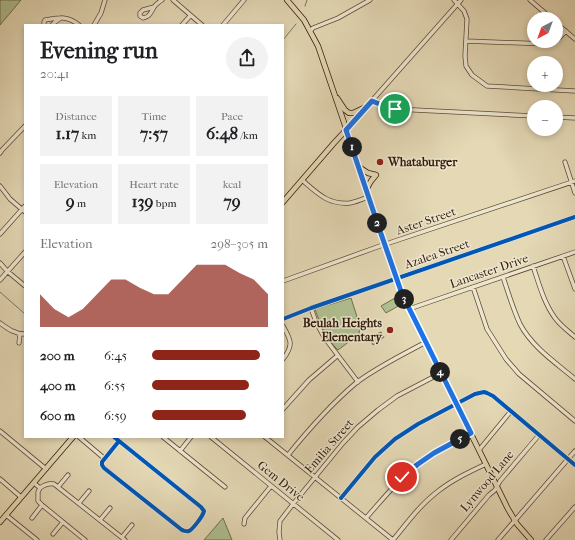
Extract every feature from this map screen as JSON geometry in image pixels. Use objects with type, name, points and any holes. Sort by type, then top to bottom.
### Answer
[{"type":"main road","points":[[287,0],[304,20],[318,46],[384,245],[402,294],[497,486],[515,520],[532,540]]},
{"type":"main road","points":[[333,92],[344,109],[349,113],[353,113],[366,107]]},
{"type":"main road","points":[[284,201],[346,130]]},
{"type":"main road","points":[[359,167],[368,173],[376,175],[366,190]]},
{"type":"main road","points":[[0,522],[72,438]]},
{"type":"street","points":[[95,24],[101,13],[104,0]]},
{"type":"street","points":[[154,7],[162,0]]},
{"type":"street","points":[[173,0],[201,24]]},
{"type":"street","points":[[224,24],[244,0]]},
{"type":"street","points":[[310,31],[313,28],[338,18],[368,0]]},
{"type":"street","points":[[454,0],[464,11],[467,19],[465,56],[466,66],[472,76],[487,86],[575,91]]},
{"type":"street","points":[[346,130],[461,0]]},
{"type":"street","points":[[530,0],[544,12]]},
{"type":"street","points":[[183,24],[190,16]]},
{"type":"street","points":[[44,24],[45,20],[57,17],[70,19],[78,24]]},
{"type":"street","points":[[53,24],[61,18]]},
{"type":"street","points":[[563,28],[575,39]]},
{"type":"street","points":[[563,34],[566,31]]},
{"type":"street","points":[[466,41],[527,43]]},
{"type":"street","points":[[372,101],[395,109],[527,116]]},
{"type":"street","points":[[563,117],[575,118]]},
{"type":"street","points":[[0,153],[24,127]]},
{"type":"street","points":[[565,162],[573,181],[575,193]]},
{"type":"street","points":[[302,180],[322,197],[338,203],[351,203],[368,197]]},
{"type":"street","name":"Aster Street","points":[[284,281],[573,181]]},
{"type":"street","points":[[0,187],[10,199],[24,209],[0,234]]},
{"type":"street","name":"Azalea Street","points":[[284,319],[575,217]]},
{"type":"street","name":"Lancaster Drive","points":[[409,309],[575,252]]},
{"type":"street","points":[[0,280],[24,253]]},
{"type":"street","points":[[563,256],[575,289]]},
{"type":"street","points":[[0,263],[24,285]]},
{"type":"street","points":[[533,266],[546,304],[560,324],[575,337]]},
{"type":"street","points":[[503,277],[521,325],[539,348],[575,379]]},
{"type":"street","points":[[472,287],[488,329],[506,359],[519,374],[575,421]]},
{"type":"street","points":[[311,308],[324,337],[358,382]]},
{"type":"street","points":[[0,323],[7,329],[24,334]]},
{"type":"street","points":[[284,328],[291,342],[290,349],[284,358]]},
{"type":"street","points":[[19,343],[20,334]]},
{"type":"street","points":[[288,455],[316,421],[358,382],[394,359],[426,342]]},
{"type":"street","points":[[284,408],[309,380],[337,356]]},
{"type":"street","name":"Emilia Street","points":[[280,540],[280,521],[343,443],[358,427],[396,396],[441,373]]},
{"type":"street","points":[[341,498],[375,457],[395,439],[418,424],[478,393],[484,392],[493,396],[575,465]]},
{"type":"street","points":[[479,450],[511,412]]},
{"type":"street","points":[[0,430],[46,469]]},
{"type":"street","points":[[366,518],[402,477],[418,464],[434,453],[471,433]]},
{"type":"street","name":"Lynwood Lane","points":[[451,540],[539,435]]},
{"type":"street","points":[[80,438],[104,459]]},
{"type":"street","points":[[115,438],[119,441],[201,507],[204,511],[203,516],[189,531],[185,532],[182,530],[104,468],[102,465],[104,459],[119,441]]},
{"type":"street","points":[[164,438],[225,487]]},
{"type":"street","points":[[180,451],[190,438]]},
{"type":"street","name":"Gem Drive","points":[[212,438],[338,540]]},
{"type":"street","points":[[266,438],[393,540],[420,507],[437,492],[456,479],[486,464]]},
{"type":"street","points":[[498,540],[575,451]]},
{"type":"street","points":[[58,487],[68,475]]},
{"type":"street","points":[[0,479],[22,497]]},
{"type":"street","points":[[34,483],[40,488]]},
{"type":"street","points":[[84,540],[38,501],[37,497],[40,488],[54,484],[124,539],[132,525]]},
{"type":"street","points":[[244,524],[245,518],[271,486]]},
{"type":"street","points":[[79,503],[89,491]]},
{"type":"street","points":[[32,518],[42,505]]},
{"type":"street","points":[[546,540],[575,507]]},
{"type":"street","points":[[100,520],[110,508]]},
{"type":"street","points":[[6,515],[37,540]]},
{"type":"street","points":[[53,534],[63,522]]},
{"type":"green space","points":[[0,0],[21,0],[0,25]]},
{"type":"green space","points":[[351,298],[360,326],[359,334],[338,350],[324,331],[315,309]]},
{"type":"green space","points":[[395,298],[400,305],[386,313],[381,306]]},
{"type":"green space","points":[[381,332],[384,337],[373,345],[369,338]]},
{"type":"green space","points":[[223,518],[232,540],[204,540]]},
{"type":"waterway","points":[[305,6],[307,0]]},
{"type":"waterway","points":[[284,39],[296,24]]},
{"type":"waterway","points":[[0,292],[24,313]]},
{"type":"cycle path","points":[[284,319],[575,217]]},
{"type":"cycle path","points":[[341,498],[375,457],[395,439],[418,424],[475,394],[484,392],[493,396],[575,465]]},
{"type":"cycle path","points":[[115,438],[119,441]]},
{"type":"cycle path","points":[[119,441],[201,507],[204,511],[198,522],[191,530],[182,530],[104,468],[102,462],[119,441]]},
{"type":"place","name":"Whataburger","points":[[380,162]]},
{"type":"place","name":"Beulah Heights Elementary","points":[[390,330]]},
{"type":"route","points":[[395,109],[372,101],[346,130],[402,294],[471,433],[434,453],[402,477]]}]
